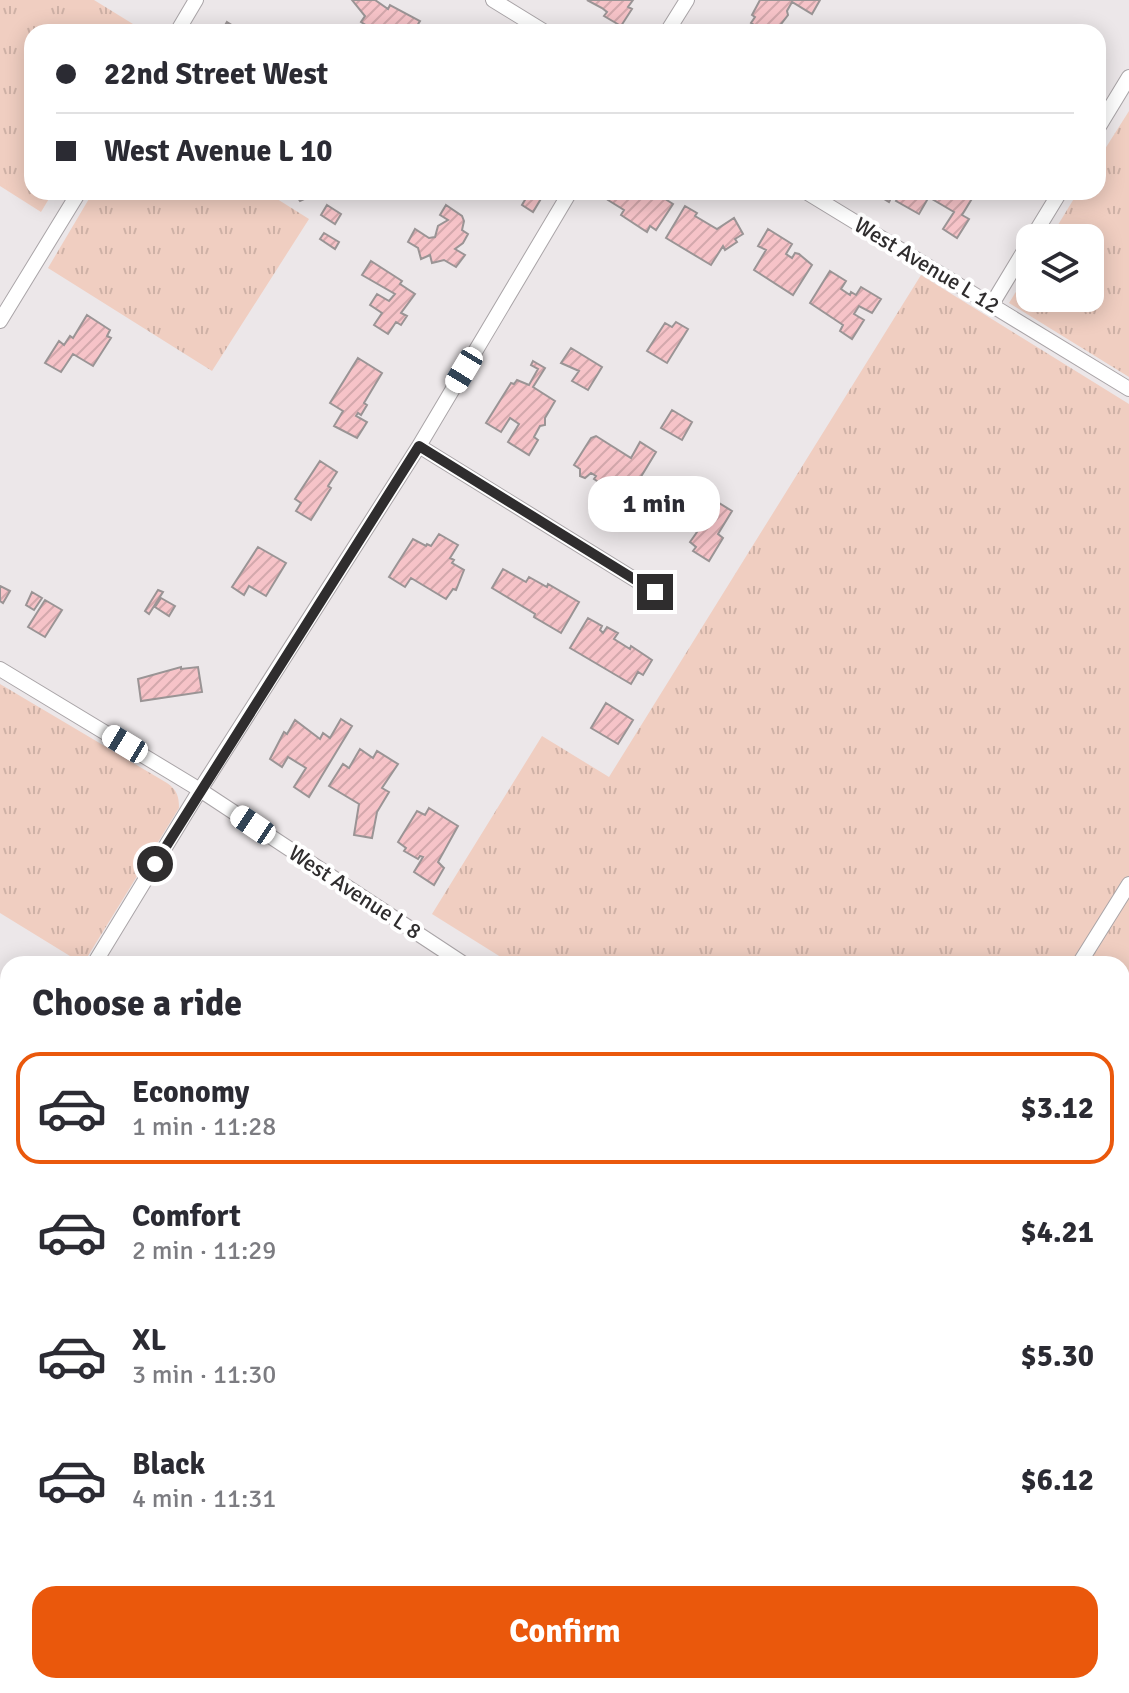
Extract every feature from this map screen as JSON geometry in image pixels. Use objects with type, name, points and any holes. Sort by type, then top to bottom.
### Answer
[{"type":"street","points":[[182,24],[196,0]]},
{"type":"street","points":[[493,0],[532,24]]},
{"type":"street","points":[[672,24],[687,0]]},
{"type":"street","points":[[1106,115],[1129,77]]},
{"type":"street","points":[[0,321],[74,200]]},
{"type":"street","points":[[99,956],[200,790],[419,446],[565,200]]},
{"type":"street","name":"West Avenue L 12","points":[[819,200],[1129,389]]},
{"type":"street","points":[[1041,224],[1055,200]]},
{"type":"street","points":[[992,304],[1016,265]]},
{"type":"street","points":[[419,446],[655,592]]},
{"type":"street","name":"West Avenue L 8","points":[[0,669],[200,790],[452,956]]},
{"type":"street","points":[[1084,956],[1129,884]]},
{"type":"green space","points":[[0,0],[94,0],[133,24],[24,24],[24,200],[48,200],[41,212],[0,186]]},
{"type":"green space","points":[[1129,111],[1129,377],[1024,312],[1104,312],[1104,224],[1059,224],[1073,200],[1106,200],[1106,147]]},
{"type":"green space","points":[[88,200],[279,200],[309,219],[212,371],[48,268]]},
{"type":"green space","points":[[921,275],[1129,404],[1129,956],[499,956],[432,914],[542,736],[609,777]]},
{"type":"green space","points":[[1016,292],[1016,307],[1009,303]]},
{"type":"green space","points":[[0,684],[167,783],[178,797],[179,808],[88,956],[70,956],[0,913]]},
{"type":"building","points":[[352,0],[375,0],[388,9],[390,5],[420,21],[418,24],[364,24],[361,22],[365,16]]},
{"type":"building","points":[[587,0],[633,0],[628,7],[632,9],[622,24],[604,16],[607,12]]},
{"type":"building","points":[[760,0],[820,0],[812,14],[792,2],[781,24],[753,24],[755,17],[752,15]]},
{"type":"building","points":[[525,200],[540,200],[533,212],[522,205]]},
{"type":"building","points":[[608,200],[667,200],[673,204],[656,230],[650,226],[647,232],[621,215],[624,210]]},
{"type":"building","points":[[897,200],[927,200],[919,214]]},
{"type":"building","points":[[934,200],[971,200],[962,215],[969,219],[957,238],[943,229],[954,212]]},
{"type":"building","points":[[327,205],[341,214],[335,224],[321,215]]},
{"type":"building","points":[[446,205],[462,216],[462,230],[468,234],[455,249],[465,255],[456,267],[444,260],[432,263],[430,255],[421,259],[418,248],[408,242],[415,229],[429,238],[435,237],[438,226],[448,220],[440,215]]},
{"type":"building","points":[[685,206],[717,229],[734,218],[743,234],[725,250],[723,246],[711,265],[666,238]]},
{"type":"building","points":[[768,229],[792,244],[786,254],[792,258],[795,253],[799,254],[812,265],[793,295],[754,270],[766,250],[758,246]]},
{"type":"building","points":[[324,233],[339,242],[335,249],[320,239]]},
{"type":"building","points":[[371,261],[402,281],[400,284],[415,294],[401,313],[407,316],[401,325],[396,322],[388,334],[374,325],[382,313],[370,305],[377,294],[389,301],[395,294],[362,275]]},
{"type":"building","points":[[830,271],[846,281],[841,289],[850,295],[851,292],[856,295],[861,287],[881,299],[872,313],[859,306],[854,314],[864,320],[852,339],[840,331],[843,325],[810,303]]},
{"type":"building","points":[[87,315],[110,330],[107,336],[111,338],[93,366],[73,354],[61,372],[45,363],[59,341],[64,345],[70,336],[73,338]]},
{"type":"building","points":[[676,322],[688,329],[667,363],[647,351],[665,323],[672,327]]},
{"type":"building","points":[[571,348],[602,367],[588,390],[572,381],[579,371],[561,363]]},
{"type":"building","points":[[358,358],[382,373],[364,403],[367,405],[361,415],[358,413],[356,416],[367,422],[357,438],[334,426],[343,411],[330,403]]},
{"type":"building","points":[[533,361],[545,368],[533,387],[555,401],[545,418],[545,425],[540,426],[534,437],[538,440],[529,455],[508,442],[519,424],[510,418],[501,432],[486,423],[511,383],[517,380],[529,385],[538,369],[531,365]]},
{"type":"building","points":[[672,410],[692,422],[682,440],[661,428]]},
{"type":"building","points":[[596,436],[631,458],[640,442],[656,452],[628,498],[611,495],[613,486],[609,483],[606,487],[591,473],[585,478],[580,476],[580,469],[574,465],[591,438]]},
{"type":"building","points":[[320,461],[337,472],[311,520],[296,511],[301,503],[295,499]]},
{"type":"building","points":[[690,485],[732,511],[718,534],[723,538],[709,561],[693,551],[696,547],[690,542],[697,532],[689,527],[693,520],[691,517],[682,512],[677,520],[671,516],[667,521],[659,522],[655,514],[672,486],[685,494]]},
{"type":"building","points":[[439,534],[458,545],[450,558],[454,560],[452,563],[464,570],[456,590],[453,589],[446,599],[411,578],[405,587],[389,577],[413,539],[431,546]]},
{"type":"building","points":[[258,547],[286,563],[266,596],[249,586],[244,595],[232,587]]},
{"type":"building","points":[[503,569],[526,582],[529,577],[547,587],[548,584],[579,602],[561,633],[492,588]]},
{"type":"building","points":[[0,586],[10,591],[3,603],[0,601]]},
{"type":"building","points":[[158,590],[163,592],[149,614],[145,611]]},
{"type":"building","points":[[32,592],[42,598],[34,610],[26,605]]},
{"type":"building","points":[[161,598],[175,606],[169,616],[155,607]]},
{"type":"building","points":[[45,600],[62,610],[45,637],[28,627]]},
{"type":"building","points":[[588,618],[602,626],[600,630],[603,633],[607,627],[618,633],[614,639],[652,660],[643,675],[638,672],[631,684],[570,648]]},
{"type":"building","points":[[181,667],[198,667],[202,692],[141,701],[138,679]]},
{"type":"building","points":[[606,703],[633,720],[618,744],[591,728]]},
{"type":"building","points":[[341,719],[352,726],[309,797],[294,787],[306,768],[288,757],[282,767],[270,759],[284,732],[287,734],[295,720],[320,739],[323,733],[330,738]]},
{"type":"building","points":[[360,749],[373,758],[377,751],[398,764],[382,788],[389,792],[377,812],[372,838],[354,835],[359,804],[329,786],[343,764],[349,768]]},
{"type":"building","points":[[429,808],[458,826],[438,862],[444,868],[434,885],[414,872],[423,857],[418,859],[404,851],[406,848],[398,842],[417,811],[425,815]]},
{"type":"route","points":[[155,864],[419,446],[655,592]]}]
